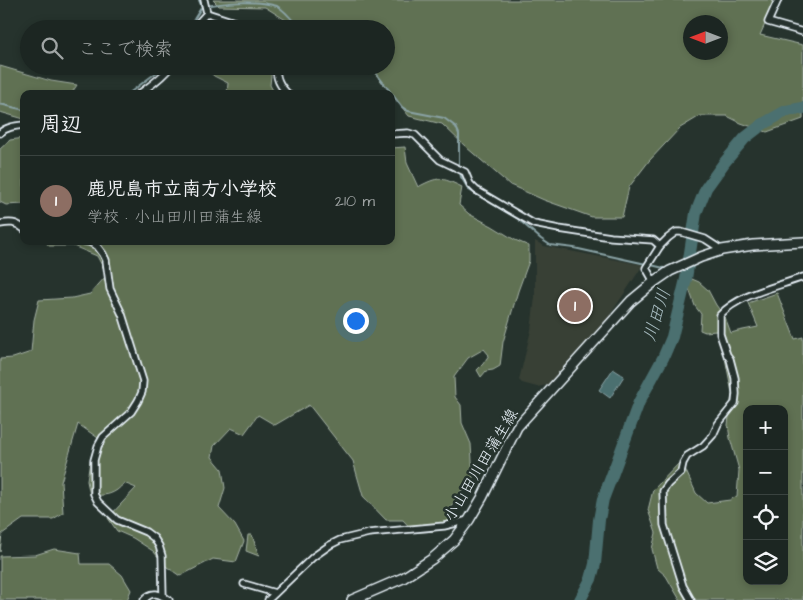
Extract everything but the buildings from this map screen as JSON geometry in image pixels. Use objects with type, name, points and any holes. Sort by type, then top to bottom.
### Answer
[{"type":"main road","name":"小山田川田蒲生線","points":[[352,600],[403,578],[432,559],[454,540],[482,498],[518,427],[631,301],[654,282],[670,271],[722,250],[753,245],[803,242]]},
{"type":"street","points":[[778,0],[768,22],[803,32]]},
{"type":"street","points":[[199,20],[206,6],[236,20]]},
{"type":"street","points":[[145,90],[164,75]]},
{"type":"street","points":[[276,75],[285,90]]},
{"type":"street","points":[[0,133],[3,130],[20,125]]},
{"type":"street","points":[[395,134],[408,133],[415,135],[440,160],[465,172],[470,184],[476,190],[534,224],[611,237],[654,240],[660,246]]},
{"type":"street","points":[[0,224],[11,222],[20,225]]},
{"type":"street","points":[[654,282],[646,268],[660,246],[676,232],[705,239],[722,250]]},
{"type":"street","points":[[95,245],[106,260],[110,289],[122,314],[143,380],[142,392],[131,412],[103,436],[98,446],[94,460],[94,494],[98,502],[117,520],[146,532],[154,538],[162,556],[163,596]]},
{"type":"street","points":[[691,600],[683,586],[664,525],[663,492],[668,484],[681,472],[682,463],[687,456],[703,446],[713,435],[718,424],[735,403],[735,378],[720,334],[720,315],[724,310],[751,294],[803,277]]},
{"type":"street","points":[[268,600],[313,557],[340,540],[369,533],[444,526],[468,520]]},
{"type":"street","points":[[244,584],[276,593]]},
{"type":"street","points":[[144,600],[150,594],[156,593],[169,600]]},
{"type":"shaded area","points":[[535,241],[544,246],[643,265],[610,315],[547,385],[537,387],[522,383],[519,380],[531,330],[535,297]]},
{"type":"green space","points":[[213,0],[776,0],[760,35],[803,45],[803,119],[767,132],[727,116],[700,116],[680,128],[649,161],[629,187],[622,217],[592,217],[544,200],[510,185],[442,124],[409,116],[395,98],[395,90],[388,90],[376,75],[395,75],[395,20],[286,20],[265,7],[219,6]]},
{"type":"green space","points":[[0,66],[20,72],[20,75],[31,75],[51,81],[77,85],[74,90],[20,90],[20,118],[0,112]]},
{"type":"green space","points":[[271,75],[270,85],[273,90],[227,90],[228,83],[214,76]]},
{"type":"green space","points":[[20,139],[20,204],[6,205],[0,202],[0,149],[10,140]]},
{"type":"green space","points":[[405,147],[407,163],[418,187],[440,179],[462,187],[459,205],[469,214],[529,246],[529,261],[503,342],[500,366],[486,371],[481,377],[477,370],[489,355],[484,349],[468,358],[454,377],[455,397],[461,405],[462,423],[471,444],[473,478],[462,490],[449,510],[461,519],[444,528],[421,532],[414,532],[403,520],[386,520],[363,496],[353,461],[309,405],[275,425],[258,415],[244,434],[231,428],[214,446],[212,457],[222,469],[225,488],[219,508],[235,525],[244,541],[236,562],[213,559],[180,576],[167,567],[153,551],[133,538],[117,531],[108,518],[136,488],[124,483],[117,490],[109,494],[90,495],[87,481],[90,461],[101,440],[78,424],[61,482],[63,513],[53,519],[23,519],[2,534],[0,552],[0,359],[13,358],[31,352],[34,320],[39,300],[72,298],[90,294],[107,275],[97,256],[73,246],[48,245],[395,245],[395,148]]},
{"type":"green space","points":[[692,279],[708,290],[725,317],[731,333],[758,327],[748,303],[777,293],[795,339],[803,337],[803,600],[680,600],[666,576],[657,568],[652,549],[656,533],[648,510],[653,490],[683,459],[696,493],[707,503],[730,500],[737,496],[739,470],[728,425],[732,393],[721,338],[716,331],[705,332],[700,330],[701,314],[695,306],[688,286]]},
{"type":"green space","points":[[248,535],[252,535],[259,556],[246,551]]},
{"type":"green space","points":[[54,549],[80,553],[81,564],[109,564],[122,575],[131,590],[127,600],[0,600],[0,556],[35,555]]},
{"type":"water","points":[[613,369],[624,376],[610,398],[599,390]]},
{"type":"waterway","points":[[199,0],[202,7],[239,2],[268,4],[277,6],[292,20]]},
{"type":"waterway","points":[[194,20],[201,8]]},
{"type":"waterway","points":[[133,90],[153,75]]},
{"type":"waterway","points":[[378,75],[389,90]]},
{"type":"waterway","points":[[395,98],[408,111],[444,118],[456,127],[459,134],[459,166]]},
{"type":"waterway","points":[[0,104],[20,109]]},
{"type":"waterway","name":"川田川","points":[[580,600],[591,579],[595,564],[603,499],[639,402],[672,337],[686,279],[696,213],[706,188],[745,138],[763,124],[786,111],[803,108]]},
{"type":"waterway","points":[[460,171],[461,177],[469,190],[518,219],[550,245],[574,248],[646,264]]},
{"type":"waterway","points":[[651,265],[668,269]]},
{"type":"waterway","points":[[678,271],[687,273]]},
{"type":"place","name":"鹿児島市立南方小学校","points":[[575,306]]}]
